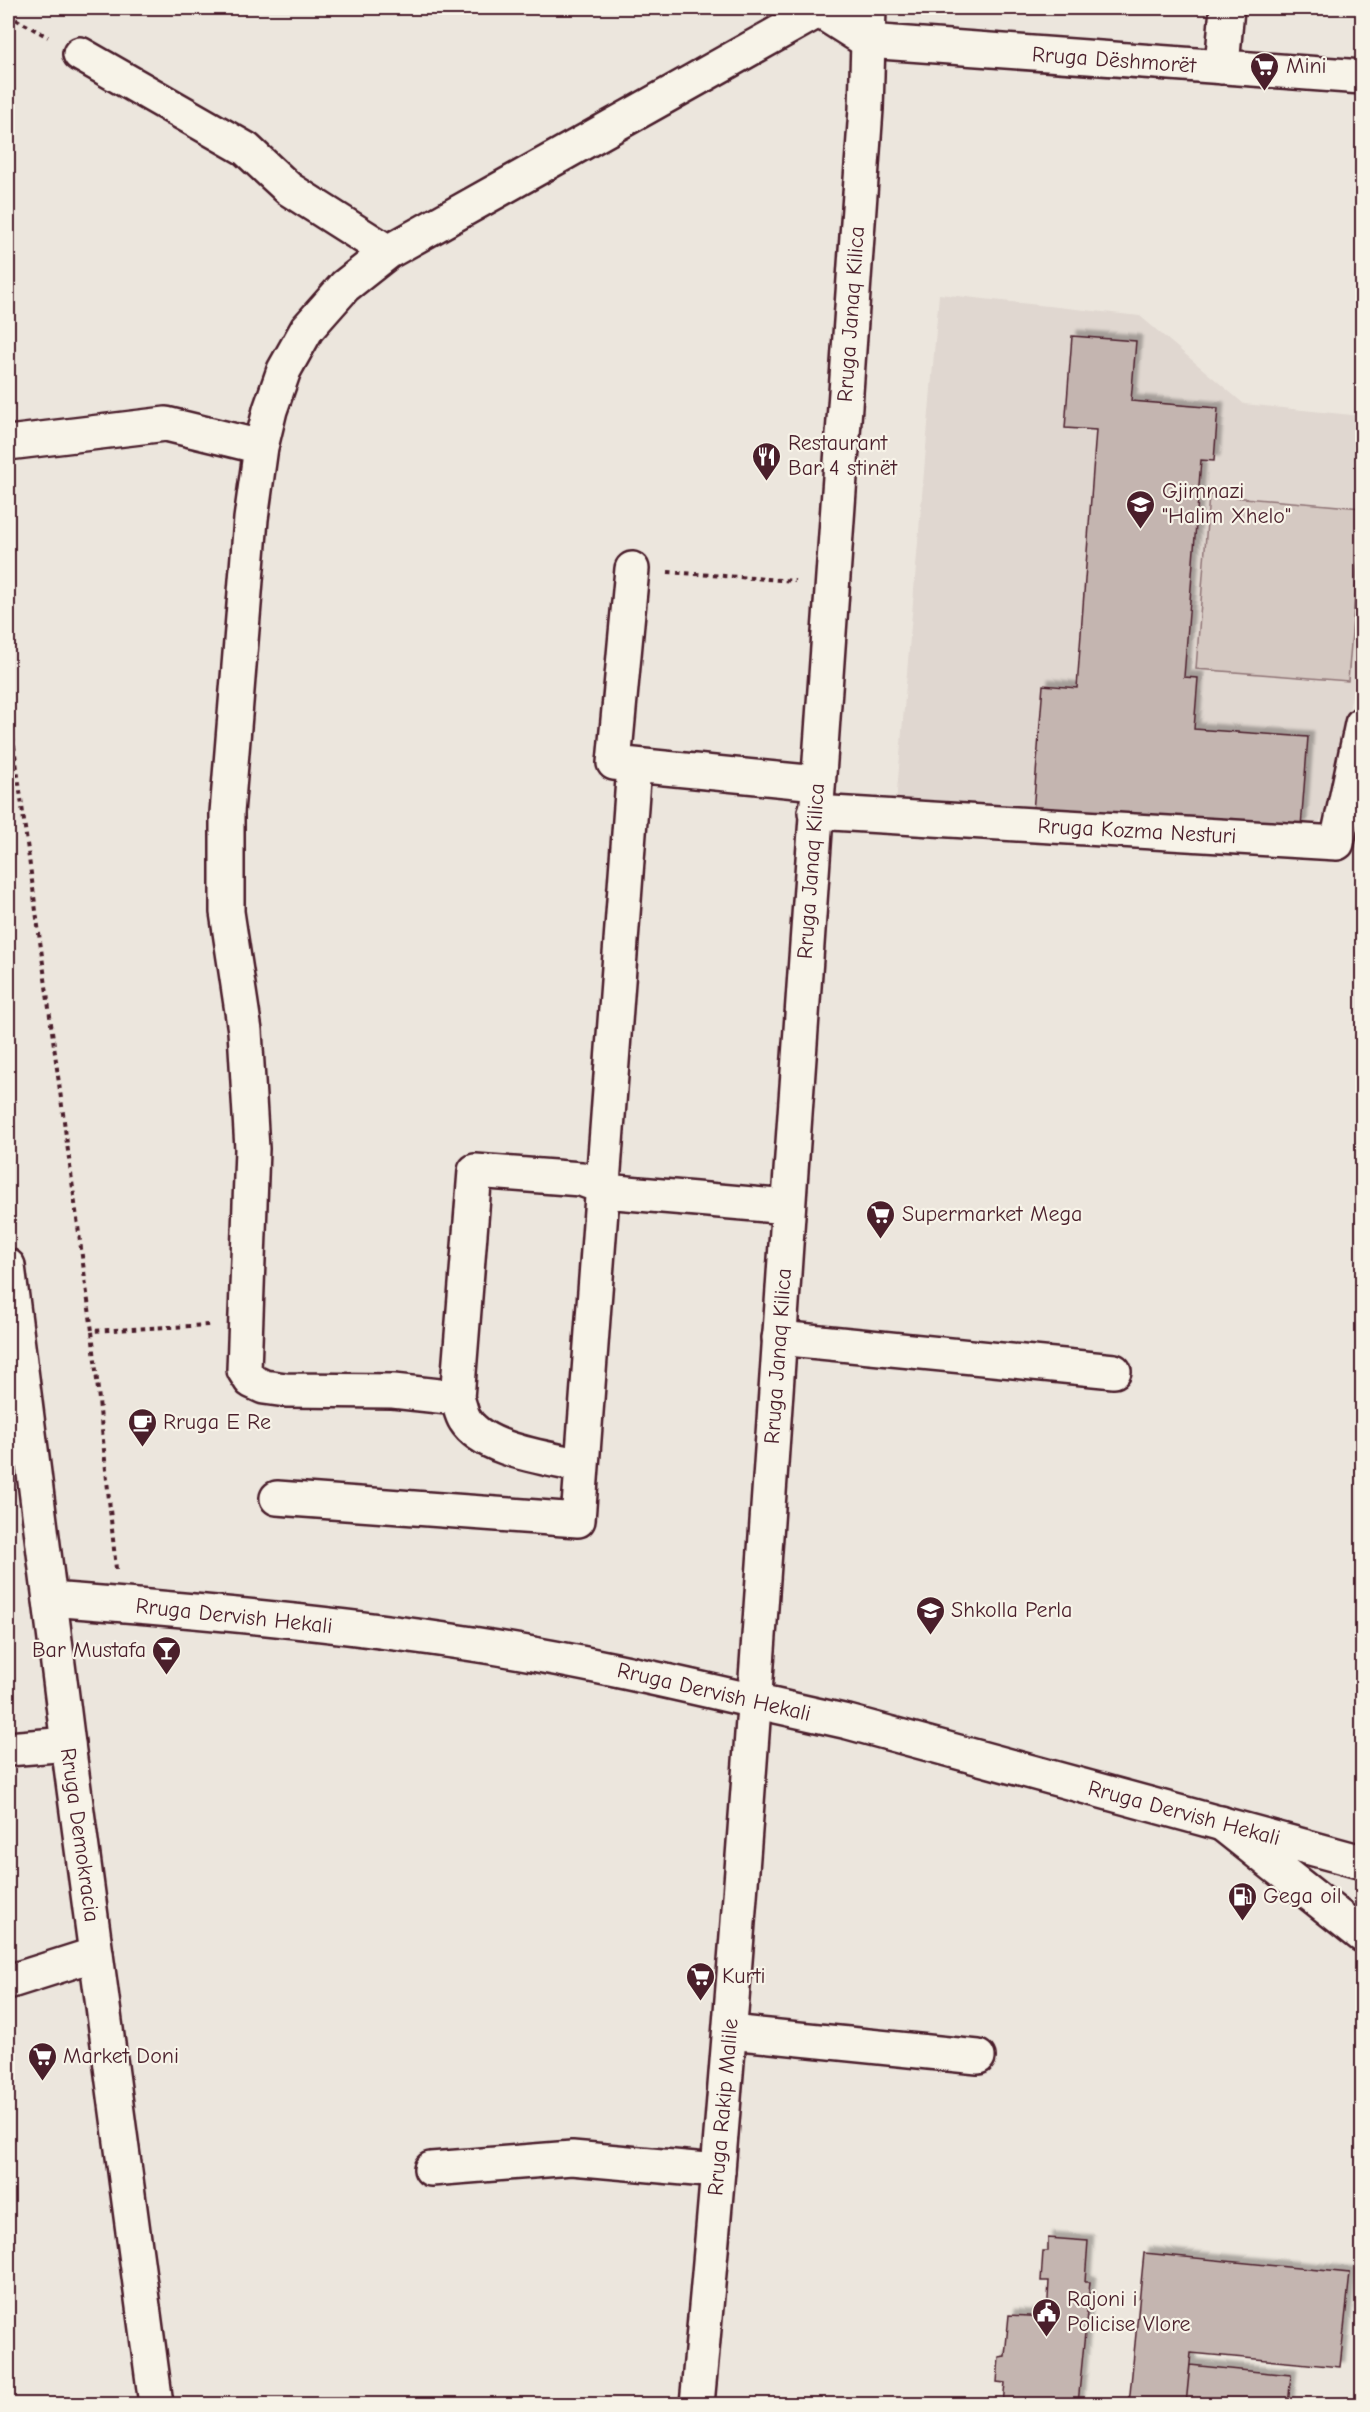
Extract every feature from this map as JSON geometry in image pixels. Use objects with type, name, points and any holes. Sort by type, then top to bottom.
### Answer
[{"type":"street","points":[[457,1398],[393,1391],[286,1390],[264,1387],[251,1381],[244,1370],[252,1149],[245,1031],[227,912],[227,813],[245,579],[261,447],[270,410],[284,370],[307,329],[345,285],[388,252],[819,8],[867,41]]},
{"type":"street","name":"Rruga Janaq Kilica","points":[[754,1701],[866,109],[869,8]]},
{"type":"street","points":[[1222,67],[1227,8]]},
{"type":"street","name":"Rruga Dëshmorët","points":[[867,41],[1362,77]]},
{"type":"street","points":[[80,54],[246,149],[289,189],[388,252]]},
{"type":"street","points":[[8,443],[166,424],[261,447]]},
{"type":"street","points":[[278,1498],[578,1520],[634,766],[614,764],[632,569]]},
{"type":"street","name":"Rruga Kozma Nesturi","points":[[634,766],[816,798],[1350,845],[1362,724]]},
{"type":"street","points":[[582,1466],[500,1446],[481,1436],[465,1420],[457,1398],[475,1172],[581,1179],[616,1192],[788,1207]]},
{"type":"street","name":"Rruga Demokracia","points":[[8,1266],[68,1744],[156,2404]]},
{"type":"street","points":[[779,1338],[1114,1371]]},
{"type":"street","name":"Rruga Dervish Hekali","points":[[50,1599],[315,1624],[479,1645],[630,1672],[848,1722],[1362,1862]]},
{"type":"street","name":"Rruga Rakip Malile","points":[[697,2404],[730,2032],[754,1701]]},
{"type":"street","points":[[8,1749],[68,1744]]},
{"type":"street","points":[[1221,1823],[1362,1935]]},
{"type":"street","points":[[8,1982],[96,1954]]},
{"type":"street","points":[[730,2032],[978,2057]]},
{"type":"street","points":[[431,2169],[572,2158],[718,2171]]},
{"type":"path","points":[[8,15],[80,54]]},
{"type":"path","points":[[632,569],[831,583]]},
{"type":"path","points":[[8,701],[92,1331],[120,1604]]},
{"type":"path","points":[[92,1331],[246,1323]]},
{"type":"shaded area","name":"Gjimnazi \"Halim Xhelo\"","points":[[939,294],[1140,316],[1244,404],[1362,416],[1362,643],[1332,799],[1320,821],[1308,828],[896,803]]},
{"type":"shaded area","points":[[1209,495],[1362,508],[1348,681],[1196,669]]},
{"type":"building","points":[[1072,336],[1136,341],[1131,401],[1218,408],[1214,461],[1201,460],[1184,677],[1198,678],[1194,729],[1308,737],[1301,827],[1103,812],[1102,818],[1033,812],[1043,685],[1077,688],[1096,430],[1065,428]]},
{"type":"building","name":"Rajoni i Policise Vlore","points":[[1048,2238],[1088,2241],[1085,2282],[1090,2282],[1078,2404],[1003,2404],[1005,2383],[997,2382],[999,2357],[1005,2356],[1009,2315],[1047,2317],[1049,2281],[1041,2281],[1043,2251],[1048,2251]]},
{"type":"building","points":[[1144,2253],[1350,2273],[1340,2367],[1191,2353],[1186,2404],[1129,2404]]},
{"type":"building","points":[[1190,2365],[1291,2375],[1288,2404],[1186,2404]]},
{"type":"place","name":"Mini","points":[[1265,92]]},
{"type":"place","name":"Restaurant Bar 4 stinët","points":[[767,482]]},
{"type":"place","name":"Gjimnazi \"Halim Xhelo\"","points":[[1141,530]]},
{"type":"place","name":"Supermarket Mega","points":[[881,1240]]},
{"type":"place","name":"Rruga E Re","points":[[142,1448]]},
{"type":"place","name":"Shkolla Perla","points":[[930,1636]]},
{"type":"place","name":"Bar Mustafa","points":[[167,1676]]},
{"type":"place","name":"Gega oil","points":[[1242,1922]]},
{"type":"place","name":"Kurti","points":[[701,2002]]},
{"type":"place","name":"Market Doni","points":[[42,2082]]},
{"type":"place","name":"Rajoni i Policise Vlore","points":[[1046,2338]]}]
